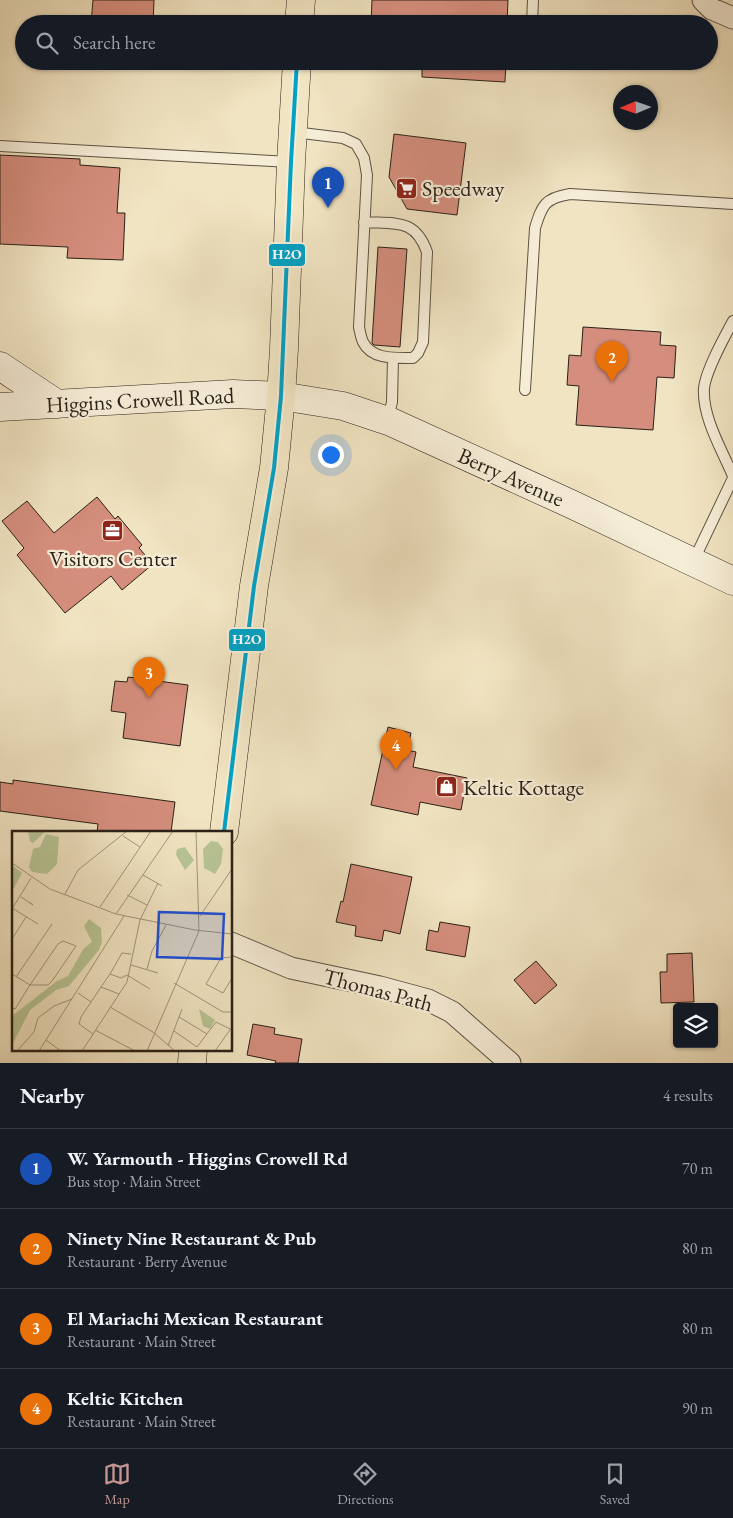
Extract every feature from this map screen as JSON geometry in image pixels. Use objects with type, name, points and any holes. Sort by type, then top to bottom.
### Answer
[{"type":"main road","points":[[299,15],[300,0]]},
{"type":"main road","points":[[224,831],[254,586],[274,468],[281,396],[296,70]]},
{"type":"main road","points":[[192,1063],[194,1050]]},
{"type":"street","points":[[703,0],[712,9],[733,18]]},
{"type":"street","points":[[0,366],[57,404]]},
{"type":"street","name":"Higgins Crowell Road","points":[[0,408],[233,394],[281,396]]},
{"type":"street","name":"Berry Avenue","points":[[281,396],[343,406],[387,421],[571,504],[733,582]]},
{"type":"street","name":"Thomas Path","points":[[232,943],[291,968],[380,987],[428,1000],[452,1012],[510,1063]]},
{"type":"lane","points":[[532,15],[533,0]]},
{"type":"lane","points":[[293,132],[343,138],[356,144],[364,158],[367,174],[364,222],[359,327],[363,342],[368,350],[380,356],[413,358],[423,342],[427,252],[422,240],[415,231],[406,225],[364,222]]},
{"type":"lane","points":[[0,146],[291,162]]},
{"type":"lane","points":[[525,390],[535,228],[545,203],[556,196],[570,194],[733,204]]},
{"type":"lane","points":[[692,563],[733,477],[708,418],[704,387],[714,360],[733,321]]},
{"type":"lane","points":[[387,421],[392,402],[393,358]]},
{"type":"building","points":[[93,0],[154,0],[153,15],[92,15]]},
{"type":"building","points":[[372,0],[508,0],[507,15],[371,15]]},
{"type":"building","points":[[422,70],[506,70],[505,82],[422,77]]},
{"type":"building","points":[[394,134],[466,143],[457,215],[407,209],[389,177]]},
{"type":"building","points":[[0,155],[80,159],[80,165],[120,168],[117,213],[125,213],[123,260],[67,258],[68,247],[0,244]]},
{"type":"building","points":[[378,247],[407,249],[400,347],[374,345],[372,343]]},
{"type":"building","points":[[583,327],[661,332],[660,345],[676,346],[674,378],[657,377],[653,430],[576,425],[579,386],[567,385],[569,355],[581,356]]},
{"type":"building","points":[[97,497],[115,519],[118,516],[142,545],[139,548],[153,564],[122,590],[111,576],[65,613],[17,555],[24,548],[2,521],[27,501],[54,533]]},
{"type":"building","points":[[128,677],[188,685],[180,746],[123,738],[126,713],[111,711],[115,681],[127,682]]},
{"type":"building","points":[[388,727],[411,733],[407,750],[416,752],[413,767],[467,778],[461,810],[420,802],[418,815],[371,805]]},
{"type":"building","points":[[13,780],[175,802],[171,831],[97,831],[98,824],[0,811],[0,782],[13,784]]},
{"type":"building","points":[[351,864],[412,877],[400,934],[384,930],[382,941],[355,936],[356,926],[336,922],[341,901],[343,902]]},
{"type":"building","points":[[440,922],[470,927],[465,957],[426,950],[429,930],[438,932]]},
{"type":"building","points":[[692,953],[694,1002],[661,1003],[660,972],[667,972],[667,954]]},
{"type":"building","points":[[536,961],[557,985],[535,1004],[514,980]]},
{"type":"building","points":[[253,1024],[275,1028],[274,1034],[302,1039],[298,1063],[275,1063],[276,1061],[247,1055]]},
{"type":"transit line","name":"H2O","points":[[224,831],[254,586],[274,468],[281,396],[296,70]]},
{"type":"place","name":"Speedway","points":[[406,188]]},
{"type":"place","name":"W. Yarmouth - Higgins Crowell Rd","points":[[328,208]]},
{"type":"place","name":"Ninety Nine Restaurant & Pub","points":[[612,382]]},
{"type":"place","name":"Visitors Center","points":[[113,530]]},
{"type":"place","name":"El Mariachi Mexican Restaurant","points":[[149,698]]},
{"type":"place","name":"Keltic Kitchen","points":[[396,770]]},
{"type":"place","name":"Keltic Kottage","points":[[447,787]]}]
